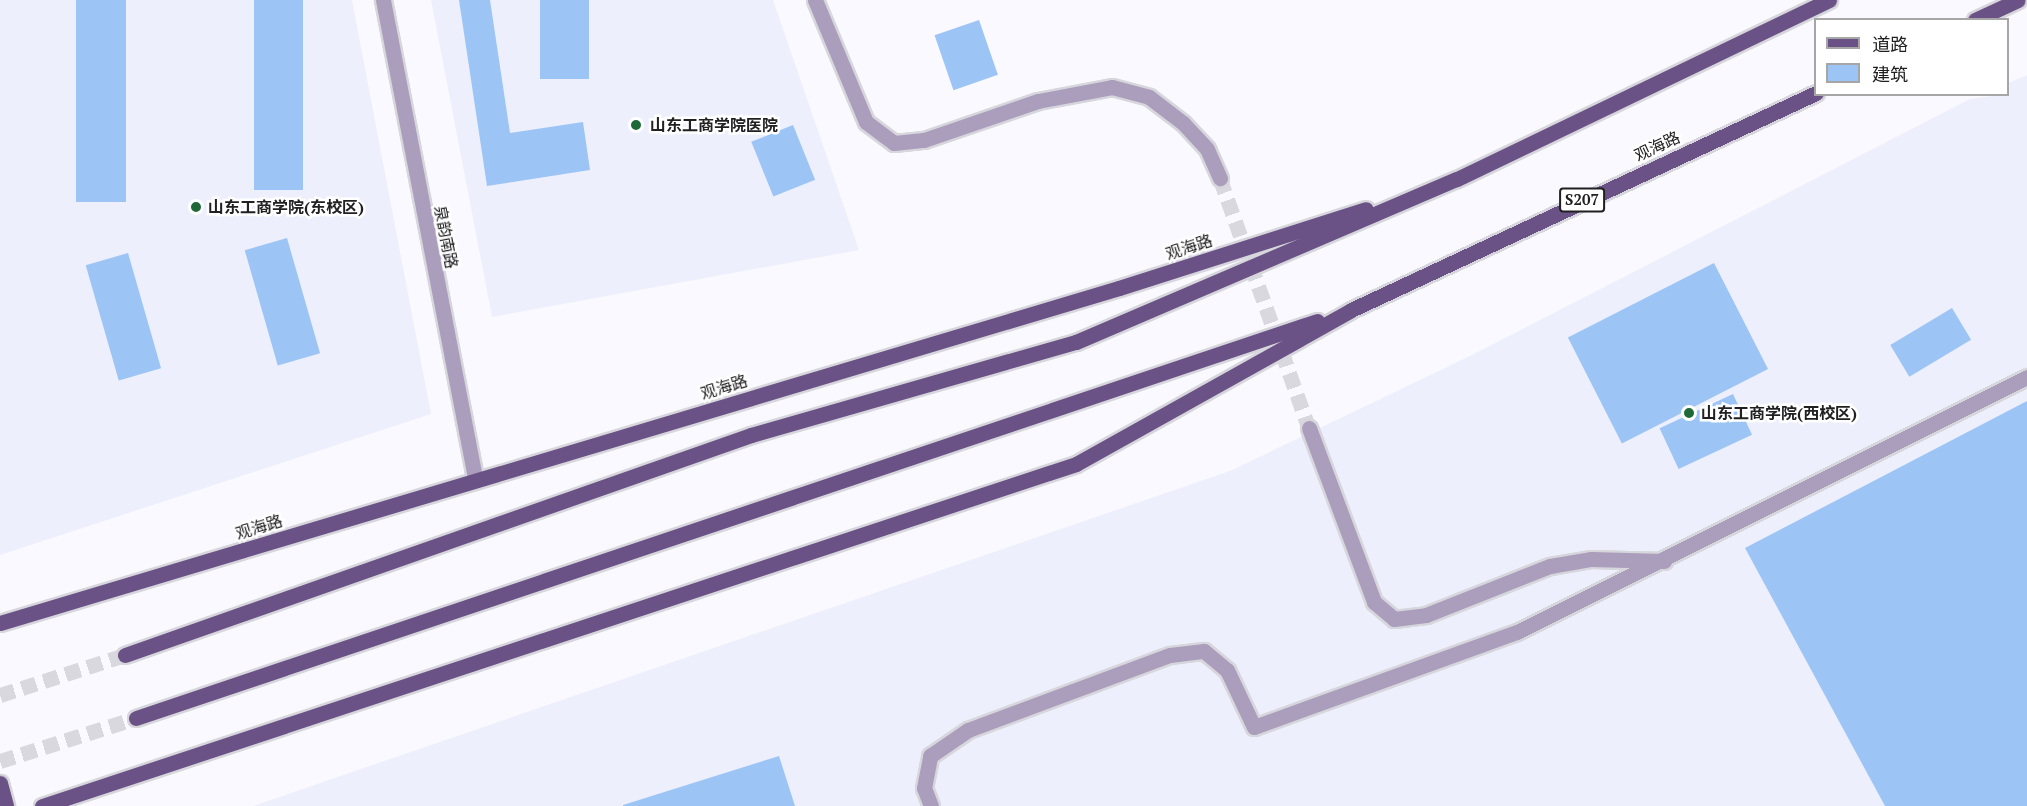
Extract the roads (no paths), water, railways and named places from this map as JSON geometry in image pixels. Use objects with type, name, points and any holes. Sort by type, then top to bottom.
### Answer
[{"type":"main road","name":"观海路","points":[[125,655],[751,435],[1076,342],[1457,179],[1829,0]]},
{"type":"main road","points":[[1980,18],[2018,0]]},
{"type":"main road","name":"观海路","points":[[42,806],[1076,464],[1351,310],[1814,93]]},
{"type":"main road","name":"观海路","points":[[0,623],[1108,292],[1457,179]]},
{"type":"main road","name":"观海路","points":[[136,718],[1351,310]]},
{"type":"main road","points":[[0,783],[6,806]]},
{"type":"street","name":"泉韵南路","points":[[382,0],[475,480]]},
{"type":"street","points":[[815,0],[866,122],[894,143],[924,140],[1038,101],[1112,87],[1149,97],[1183,123],[1207,149],[1220,178]]},
{"type":"street","points":[[931,806],[924,788],[930,756],[968,730],[1170,656],[1204,651],[1227,670],[1254,727],[1517,632],[1667,561],[2027,377]]},
{"type":"street","points":[[1309,428],[1374,602],[1394,619],[1426,615],[1550,566],[1591,559],[1667,561]]},
{"type":"tunnel","points":[[1220,178],[1309,428]]},
{"type":"tunnel","points":[[0,695],[125,655]]},
{"type":"tunnel","points":[[0,761],[136,718]]},
{"type":"place","name":"山东工商学院医院","points":[[636,125]]},
{"type":"place","name":"山东工商学院(东校区)","points":[[196,207]]},
{"type":"place","name":"山东工商学院(西校区)","points":[[1689,413]]}]
